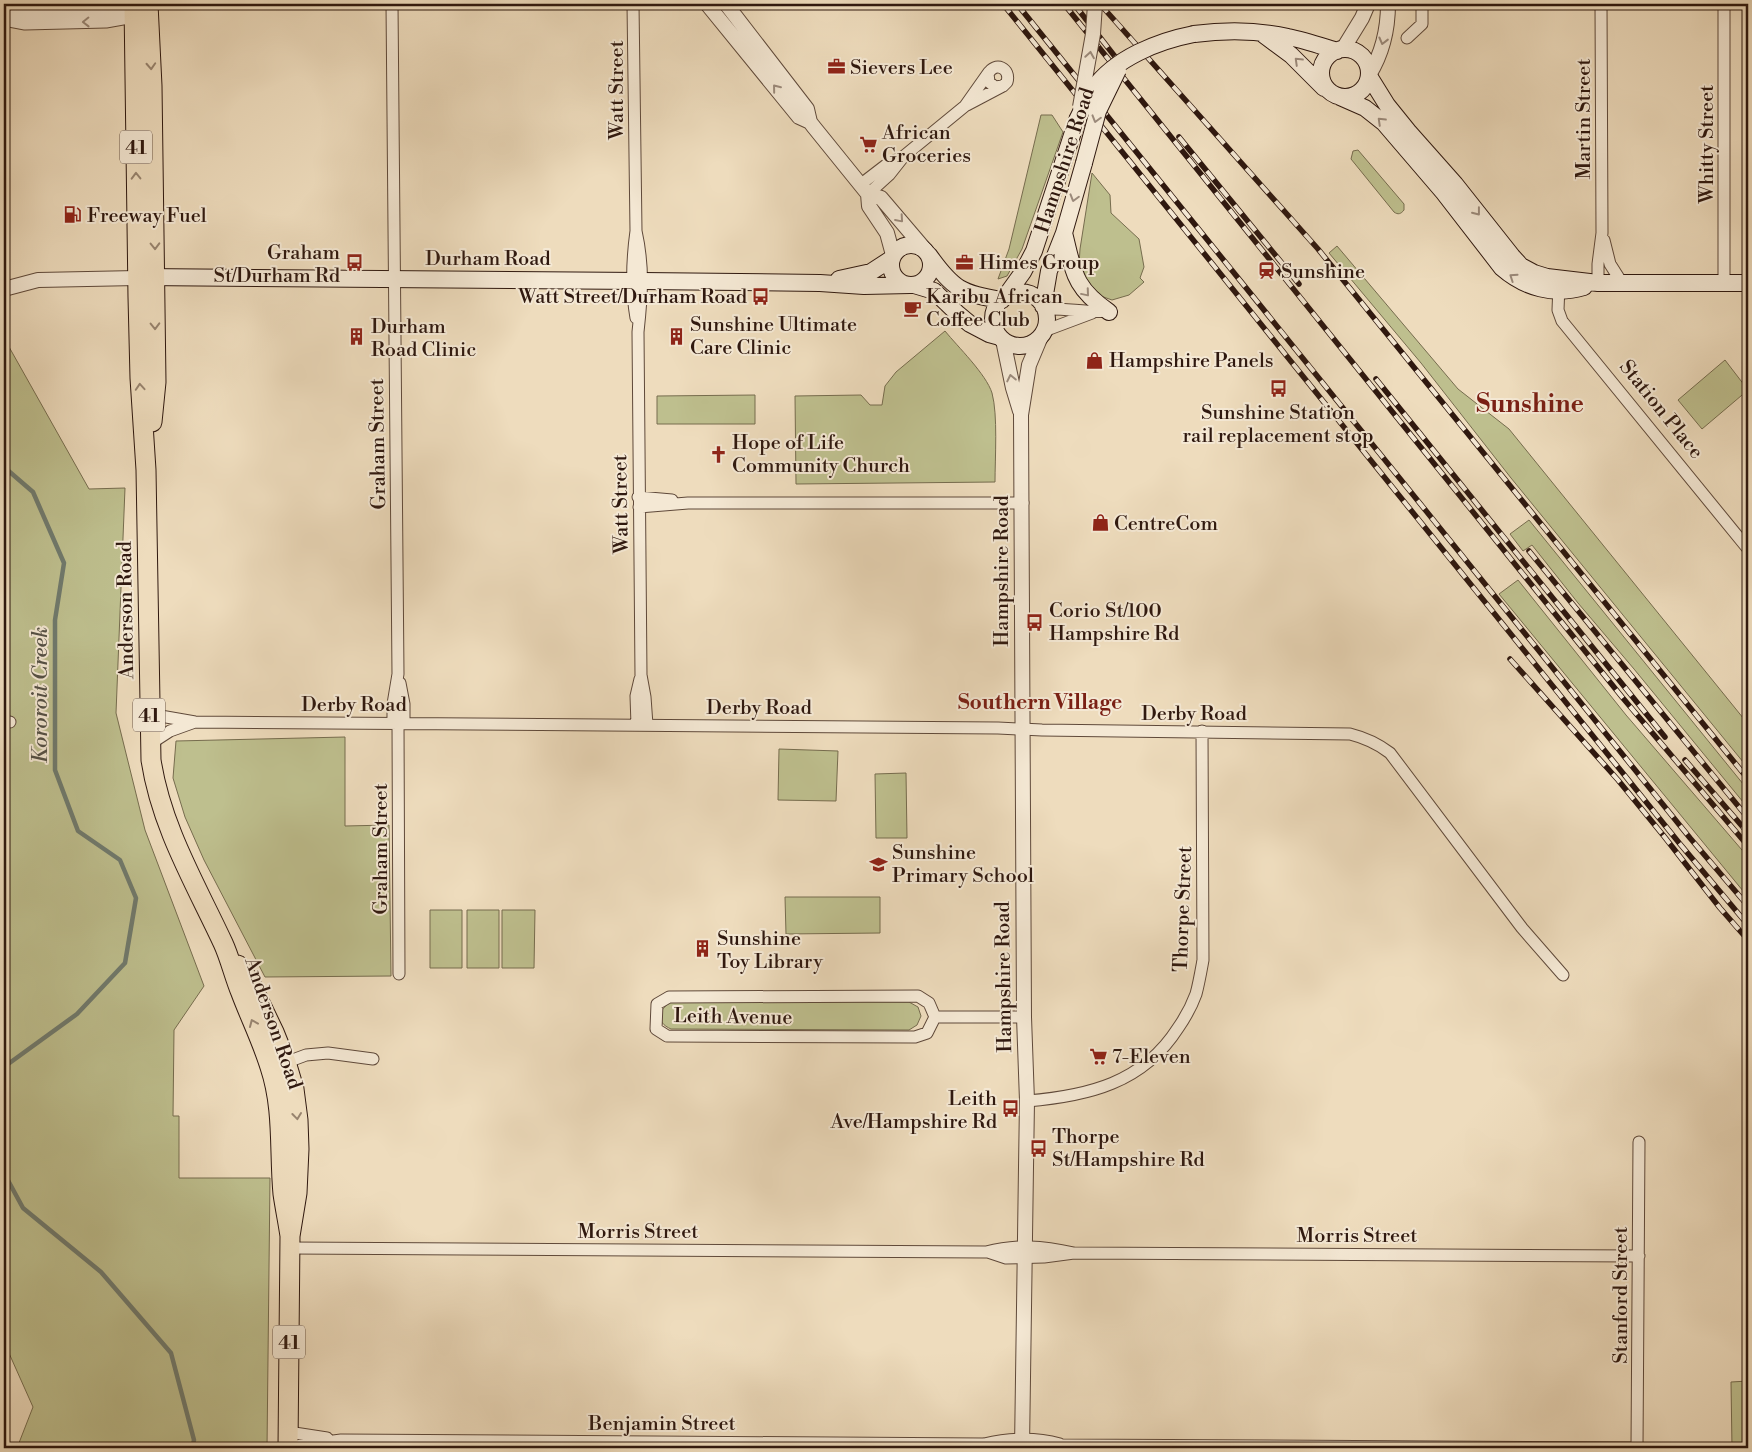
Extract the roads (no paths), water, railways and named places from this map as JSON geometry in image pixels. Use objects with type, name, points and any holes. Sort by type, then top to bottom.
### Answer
[{"type":"main road","name":"Anderson Road","points":[[141,11],[146,277],[140,378],[146,470],[149,714],[153,776],[179,855],[224,945],[241,994],[278,1065],[294,1089],[299,1149],[297,1193],[290,1242],[288,1442]]},
{"type":"main road","name":"Hampshire Road","points":[[1004,299],[1023,272],[1034,251],[1077,120],[1094,88],[1104,77],[1126,60],[1160,43],[1194,34],[1232,31],[1287,36],[1340,50]]},
{"type":"main road","points":[[1260,33],[1291,55],[1320,84],[1336,95],[1358,103],[1377,117],[1449,188]]},
{"type":"main road","points":[[1369,76],[1366,86],[1359,93],[1350,97],[1336,95],[1326,88],[1322,80],[1322,68],[1327,58],[1340,50],[1352,50],[1362,56],[1367,63],[1369,76],[1387,105],[1449,188],[1502,268],[1529,286],[1544,290],[1559,285],[1579,289],[1598,283],[1748,283]]},
{"type":"main road","name":"Hampshire Road","points":[[1044,307],[1049,271],[1064,232],[1101,103],[1118,70],[1126,60]]},
{"type":"main road","points":[[1064,232],[1079,285],[1106,312]]},
{"type":"main road","points":[[1002,338],[994,327],[994,321],[996,309],[1004,299],[1011,294],[1023,293],[1034,297],[1044,307],[1047,319],[1043,332],[1034,342],[1024,346],[1013,345],[970,324],[934,291],[902,283],[896,278],[890,267],[892,257],[898,249],[909,244],[917,245],[928,254],[944,275],[960,289],[971,295],[1004,299]]},
{"type":"main road","points":[[912,285],[921,283],[928,276],[932,266],[928,254]]},
{"type":"main road","name":"Durham Road","points":[[820,283],[871,272],[892,257]]},
{"type":"main road","name":"Durham Road","points":[[146,277],[820,283],[864,286],[912,285]]},
{"type":"street","name":"Graham Street","points":[[392,4],[398,674],[393,704],[398,723],[400,974]]},
{"type":"street","points":[[707,4],[799,117],[810,122]]},
{"type":"street","points":[[726,4],[807,110],[810,122],[864,189],[869,206],[887,233],[892,257]]},
{"type":"street","name":"Hampshire Road","points":[[1077,120],[1090,58],[1095,4]]},
{"type":"street","points":[[1340,50],[1362,18],[1368,4]]},
{"type":"street","points":[[1369,76],[1379,56],[1385,34],[1388,4]]},
{"type":"street","points":[[1406,38],[1422,24],[1422,4]]},
{"type":"street","name":"Martin Street","points":[[1598,283],[1598,264],[1602,234],[1601,4]]},
{"type":"street","name":"Whitty Street","points":[[1724,4],[1724,283]]},
{"type":"street","name":"Watt Street","points":[[634,5],[636,230],[641,257],[637,281],[642,300],[638,332],[641,675],[636,696],[642,725]]},
{"type":"street","points":[[4,18],[27,13],[141,11]]},
{"type":"street","points":[[864,189],[889,175],[904,156],[965,106],[1003,86],[1008,79],[1005,69],[997,67],[989,72],[965,106]]},
{"type":"street","points":[[989,72],[988,77],[991,84],[995,87],[1003,86]]},
{"type":"street","points":[[864,189],[881,198],[928,254]]},
{"type":"street","name":"Martin Street","points":[[1602,234],[1610,264],[1622,283]]},
{"type":"street","points":[[4,289],[38,280],[146,277]]},
{"type":"street","name":"Station Place","points":[[1559,285],[1559,316],[1567,328],[1607,374],[1748,549]]},
{"type":"street","points":[[1044,307],[1106,312]]},
{"type":"street","points":[[1043,332],[1068,320],[1106,312]]},
{"type":"street","name":"Hampshire Road","points":[[1022,1444],[1027,1100],[1024,1016],[1021,414],[1029,365],[1043,332]]},
{"type":"street","name":"Hampshire Road","points":[[1002,338],[1021,414]]},
{"type":"street","points":[[638,502],[1022,503]]},
{"type":"street","name":"Derby Road","points":[[149,714],[196,722],[642,725],[1350,734],[1377,743],[1390,753],[1522,928],[1563,975]]},
{"type":"street","name":"Derby Road","points":[[150,744],[170,731],[196,722]]},
{"type":"street","name":"Thorpe Street","points":[[1027,1100],[1072,1096],[1096,1090],[1110,1085],[1138,1070],[1156,1057],[1170,1041],[1183,1021],[1196,994],[1203,960],[1202,731]]},
{"type":"street","name":"Leith Avenue","points":[[669,996],[918,996],[929,1003],[935,1017],[927,1032],[914,1037],[667,1036],[656,1029],[657,1004],[669,996]]},
{"type":"street","points":[[935,1017],[1024,1016]]},
{"type":"street","points":[[278,1065],[306,1055],[328,1053],[373,1059]]},
{"type":"street","name":"Stanford Street","points":[[1636,1448],[1639,1142]]},
{"type":"street","name":"Morris Street","points":[[290,1242],[986,1252],[1006,1258],[1025,1252],[1044,1257],[1074,1253],[1639,1256]]},
{"type":"street","name":"Benjamin Street","points":[[983,1444],[1002,1439],[1022,1444],[1042,1439],[1063,1445]]},
{"type":"street","name":"Benjamin Street","points":[[288,1442],[341,1440],[983,1444],[1000,1448]]},
{"type":"street","name":"Benjamin Street","points":[[1044,1448],[1063,1445],[1636,1448]]},
{"type":"waterway","name":"Kororoit Creek","points":[[4,467],[33,492],[64,563],[55,620],[55,770],[78,831],[120,860],[136,898],[125,963],[77,1014],[4,1067]]},
{"type":"waterway","name":"Kororoit Creek","points":[[4,1173],[23,1208],[101,1272],[171,1353],[194,1440],[192,1448]]},
{"type":"railway","points":[[1003,4],[1680,844],[1748,925]]},
{"type":"railway","points":[[1017,4],[1690,838],[1748,906]]},
{"type":"railway","points":[[1064,4],[1622,697],[1748,846]]},
{"type":"railway","points":[[1074,4],[1120,63]]},
{"type":"railway","points":[[1100,4],[1318,249],[1748,779]]},
{"type":"railway","points":[[1179,137],[1299,284]]},
{"type":"railway","points":[[1376,379],[1665,737]]},
{"type":"railway","points":[[1529,551],[1748,818]]},
{"type":"railway","points":[[1510,659],[1618,780],[1667,840]]},
{"type":"railway","points":[[1685,760],[1748,833]]},
{"type":"railway","points":[[1663,835],[1720,908],[1748,940]]},
{"type":"place","name":"Sievers Lee","points":[[836,67]]},
{"type":"place","name":"African Groceries","points":[[868,144]]},
{"type":"place","name":"Freeway Fuel","points":[[73,215]]},
{"type":"place","name":"Himes Group","points":[[965,262]]},
{"type":"place","name":"Graham St/Durham Rd","points":[[354,263]]},
{"type":"place","name":"Sunshine","points":[[1267,271]]},
{"type":"place","name":"Watt Street/Durham Road","points":[[761,296]]},
{"type":"place","name":"Karibu African Coffee Club","points":[[912,308]]},
{"type":"place","name":"Sunshine Ultimate Care Clinic","points":[[676,336]]},
{"type":"place","name":"Durham Road Clinic","points":[[357,337]]},
{"type":"place","name":"Hampshire Panels","points":[[1095,360]]},
{"type":"place","name":"Sunshine Station rail replacement stop","points":[[1278,388]]},
{"type":"place","name":"Hope of Life Community Church","points":[[718,454]]},
{"type":"place","name":"CentreCom","points":[[1100,523]]},
{"type":"place","name":"Corio St/100 Hampshire Rd","points":[[1035,622]]},
{"type":"place","name":"Sunshine Primary School","points":[[878,864]]},
{"type":"place","name":"Sunshine Toy Library","points":[[703,949]]},
{"type":"place","name":"7-Eleven","points":[[1098,1056]]},
{"type":"place","name":"Leith Ave/Hampshire Rd","points":[[1011,1109]]},
{"type":"place","name":"Thorpe St/Hampshire Rd","points":[[1038,1148]]},
{"type":"district","name":"Sunshine","points":[[1530,403]]},
{"type":"district","name":"Southern Village","points":[[1040,702]]}]
